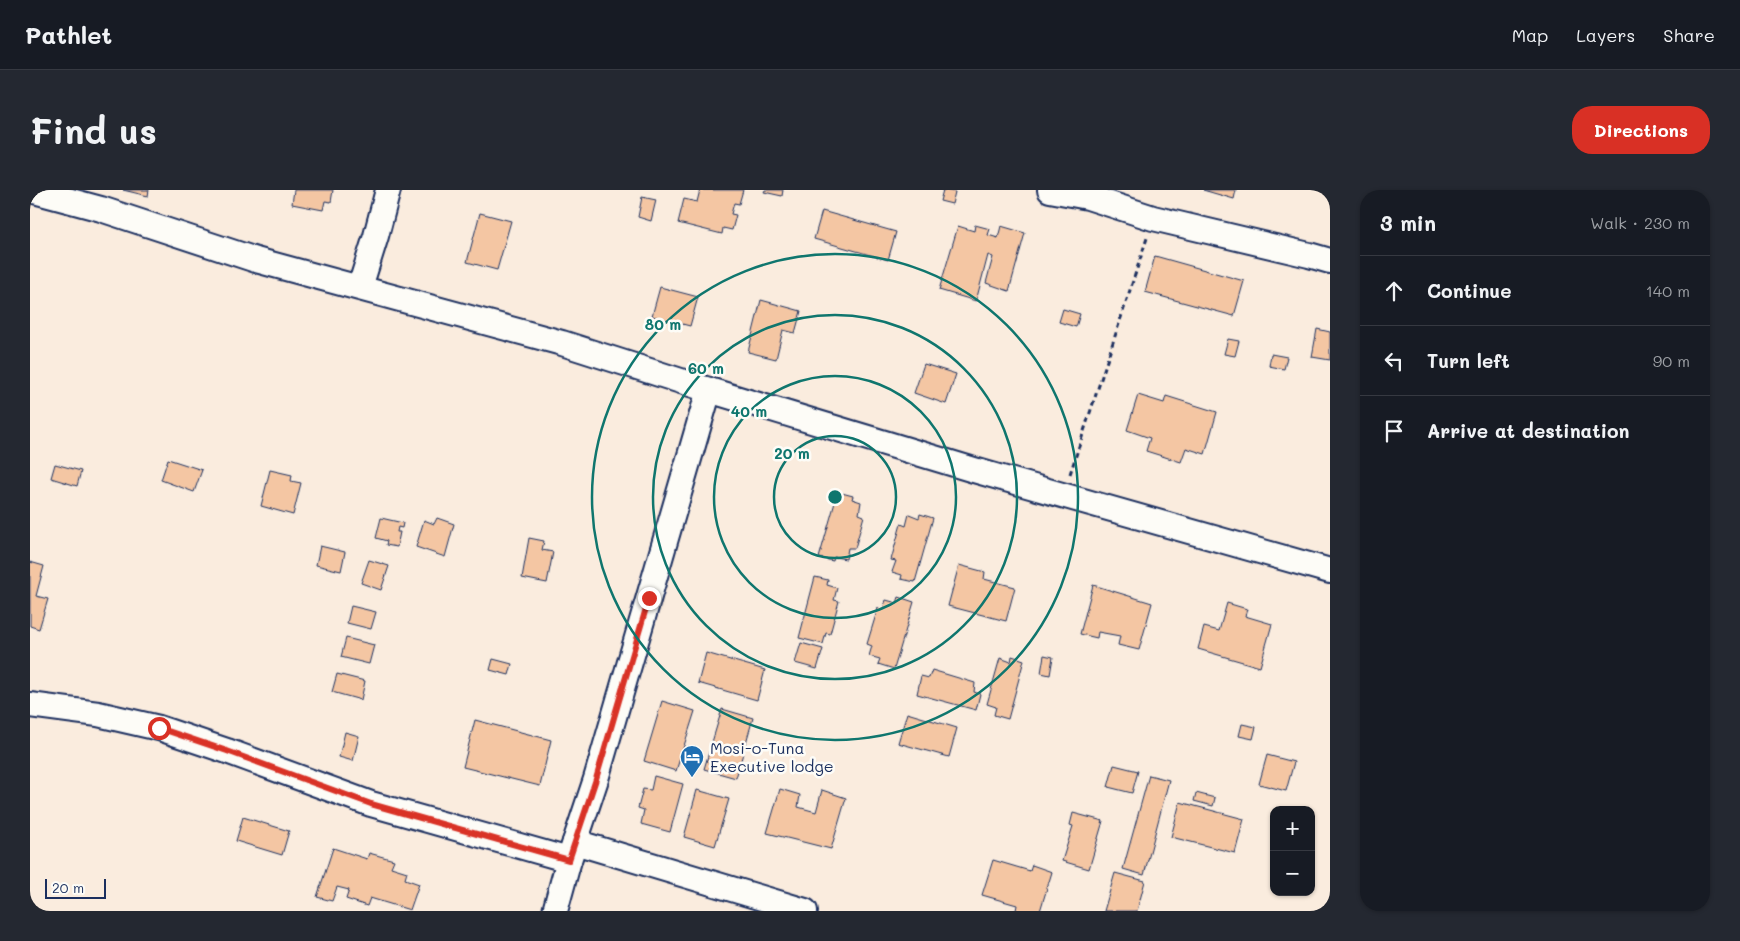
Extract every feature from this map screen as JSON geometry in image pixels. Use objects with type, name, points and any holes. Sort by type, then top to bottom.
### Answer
[{"type":"street","points":[[30,190],[101,209],[256,260],[571,346],[709,390],[965,467],[1330,571]]},
{"type":"street","points":[[360,287],[388,190]]},
{"type":"street","points":[[1050,190],[1088,197],[1153,218],[1330,261]]},
{"type":"street","points":[[555,911],[572,851],[596,779],[709,390]]},
{"type":"street","points":[[30,705],[98,714],[159,728],[371,804],[572,851],[805,911]]},
{"type":"path","points":[[1063,494],[1153,218]]},
{"type":"building","points":[[123,190],[149,190],[148,196]]},
{"type":"building","points":[[294,190],[333,190],[331,202],[325,201],[323,210],[292,204]]},
{"type":"building","points":[[700,190],[743,190],[739,204],[734,203],[731,214],[736,215],[732,230],[723,228],[722,234],[678,223],[684,199],[697,202]]},
{"type":"building","points":[[765,190],[783,190],[782,196],[764,192]]},
{"type":"building","points":[[943,190],[955,192],[952,204],[940,201]]},
{"type":"building","points":[[1203,190],[1236,190],[1234,199]]},
{"type":"building","points":[[642,197],[656,200],[651,221],[638,217]]},
{"type":"building","points":[[822,211],[896,232],[888,260],[814,239]]},
{"type":"building","points":[[480,213],[511,221],[497,270],[467,262]]},
{"type":"building","points":[[975,225],[990,229],[988,235],[998,238],[1001,226],[1025,233],[1009,291],[986,283],[993,257],[988,255],[976,301],[939,290],[958,226],[974,231]]},
{"type":"building","points":[[1155,256],[1244,281],[1234,316],[1145,292]]},
{"type":"building","points":[[660,287],[698,297],[690,326],[652,316]]},
{"type":"building","points":[[761,300],[801,311],[795,333],[783,330],[776,359],[748,352]]},
{"type":"building","points":[[1063,309],[1080,314],[1076,327],[1059,322]]},
{"type":"building","points":[[1317,329],[1330,332],[1330,360],[1312,357]]},
{"type":"building","points":[[1228,339],[1239,341],[1235,356],[1224,354]]},
{"type":"building","points":[[1271,354],[1287,357],[1284,369],[1269,366]]},
{"type":"building","points":[[924,364],[956,374],[946,404],[914,393]]},
{"type":"building","points":[[1138,395],[1164,403],[1166,396],[1217,412],[1205,454],[1186,448],[1181,462],[1146,451],[1150,438],[1127,430]]},
{"type":"building","points":[[168,459],[202,470],[194,492],[161,480]]},
{"type":"building","points":[[55,464],[81,471],[77,486],[51,478]]},
{"type":"building","points":[[270,470],[292,475],[291,481],[301,483],[293,515],[261,506]]},
{"type":"building","points":[[838,492],[853,496],[852,499],[861,502],[859,514],[864,516],[855,548],[848,548],[846,559],[834,557],[833,561],[819,558]]},
{"type":"building","points":[[909,514],[919,518],[920,514],[933,518],[915,582],[901,579],[902,575],[892,572],[896,561],[891,560],[901,524],[906,526]]},
{"type":"building","points":[[381,518],[403,523],[402,528],[398,527],[397,532],[400,532],[397,547],[386,545],[387,541],[376,538]]},
{"type":"building","points":[[437,518],[454,524],[445,557],[416,547],[424,520],[434,524]]},
{"type":"building","points":[[529,538],[544,541],[542,550],[553,552],[547,583],[522,578]]},
{"type":"building","points":[[320,546],[345,552],[341,571],[316,565]]},
{"type":"building","points":[[369,560],[389,566],[381,590],[361,583]]},
{"type":"building","points":[[30,562],[44,566],[36,596],[48,599],[39,629],[30,626]]},
{"type":"building","points":[[959,565],[985,572],[984,579],[1015,587],[1006,621],[948,606]]},
{"type":"building","points":[[815,577],[828,580],[827,585],[837,588],[834,600],[839,601],[830,634],[826,633],[823,644],[799,638]]},
{"type":"building","points":[[1093,585],[1152,603],[1139,650],[1118,645],[1120,636],[1098,632],[1097,638],[1080,634]]},
{"type":"building","points":[[899,597],[914,602],[894,669],[878,664],[880,659],[869,656],[872,646],[867,644],[878,608],[883,609],[886,600],[897,603]]},
{"type":"building","points":[[1227,603],[1247,609],[1245,616],[1272,624],[1260,667],[1198,649],[1204,627],[1219,631]]},
{"type":"building","points":[[351,606],[376,612],[371,629],[347,623]]},
{"type":"building","points":[[346,638],[374,645],[369,664],[341,657]]},
{"type":"building","points":[[801,643],[823,649],[817,669],[795,663]]},
{"type":"building","points":[[706,653],[765,670],[757,700],[698,683]]},
{"type":"building","points":[[1044,655],[1053,657],[1050,675],[1041,673]]},
{"type":"building","points":[[1012,656],[1024,660],[1008,719],[994,715],[996,707],[987,704],[1000,658],[1011,662]]},
{"type":"building","points":[[493,659],[512,664],[509,675],[490,670]]},
{"type":"building","points":[[932,670],[975,683],[974,692],[980,694],[976,710],[917,694],[921,676],[929,678]]},
{"type":"building","points":[[337,674],[365,681],[361,700],[332,692]]},
{"type":"building","points":[[662,701],[695,711],[676,771],[644,761]]},
{"type":"building","points":[[722,709],[753,718],[736,778],[704,769]]},
{"type":"building","points":[[907,713],[957,728],[949,757],[898,743]]},
{"type":"building","points":[[475,720],[551,740],[540,786],[463,767]]},
{"type":"building","points":[[1242,724],[1256,727],[1253,739],[1239,736]]},
{"type":"building","points":[[345,732],[359,736],[353,761],[339,757]]},
{"type":"building","points":[[1267,755],[1294,762],[1286,791],[1259,784]]},
{"type":"building","points":[[1114,765],[1138,771],[1132,793],[1108,787]]},
{"type":"building","points":[[1149,775],[1169,780],[1144,875],[1123,869]]},
{"type":"building","points":[[654,776],[683,784],[670,832],[641,824],[644,810],[638,808],[643,789],[651,790]]},
{"type":"building","points":[[780,789],[800,795],[798,807],[816,812],[822,790],[846,798],[831,849],[767,833]]},
{"type":"building","points":[[697,790],[729,799],[715,846],[684,837]]},
{"type":"building","points":[[1196,793],[1215,798],[1213,806],[1194,801]]},
{"type":"building","points":[[1180,802],[1244,819],[1235,853],[1171,837]]},
{"type":"building","points":[[1073,813],[1103,821],[1089,869],[1062,861],[1073,826],[1070,825]]},
{"type":"building","points":[[243,817],[289,831],[282,855],[236,841]]},
{"type":"building","points":[[333,848],[367,859],[369,853],[394,860],[391,867],[407,872],[405,879],[419,884],[410,910],[370,898],[367,906],[346,899],[349,890],[337,887],[332,901],[317,897]]},
{"type":"building","points":[[993,860],[1030,871],[1032,865],[1052,872],[1040,911],[1019,911],[1016,910],[1017,905],[982,895]]},
{"type":"building","points":[[1115,873],[1145,881],[1137,911],[1104,911]]},
{"type":"place","name":"Mosi-o-Tuna Executive lodge","points":[[692,778]]},
{"type":"route","points":[[159,728],[371,804],[569,860],[596,779],[649,598]]}]
